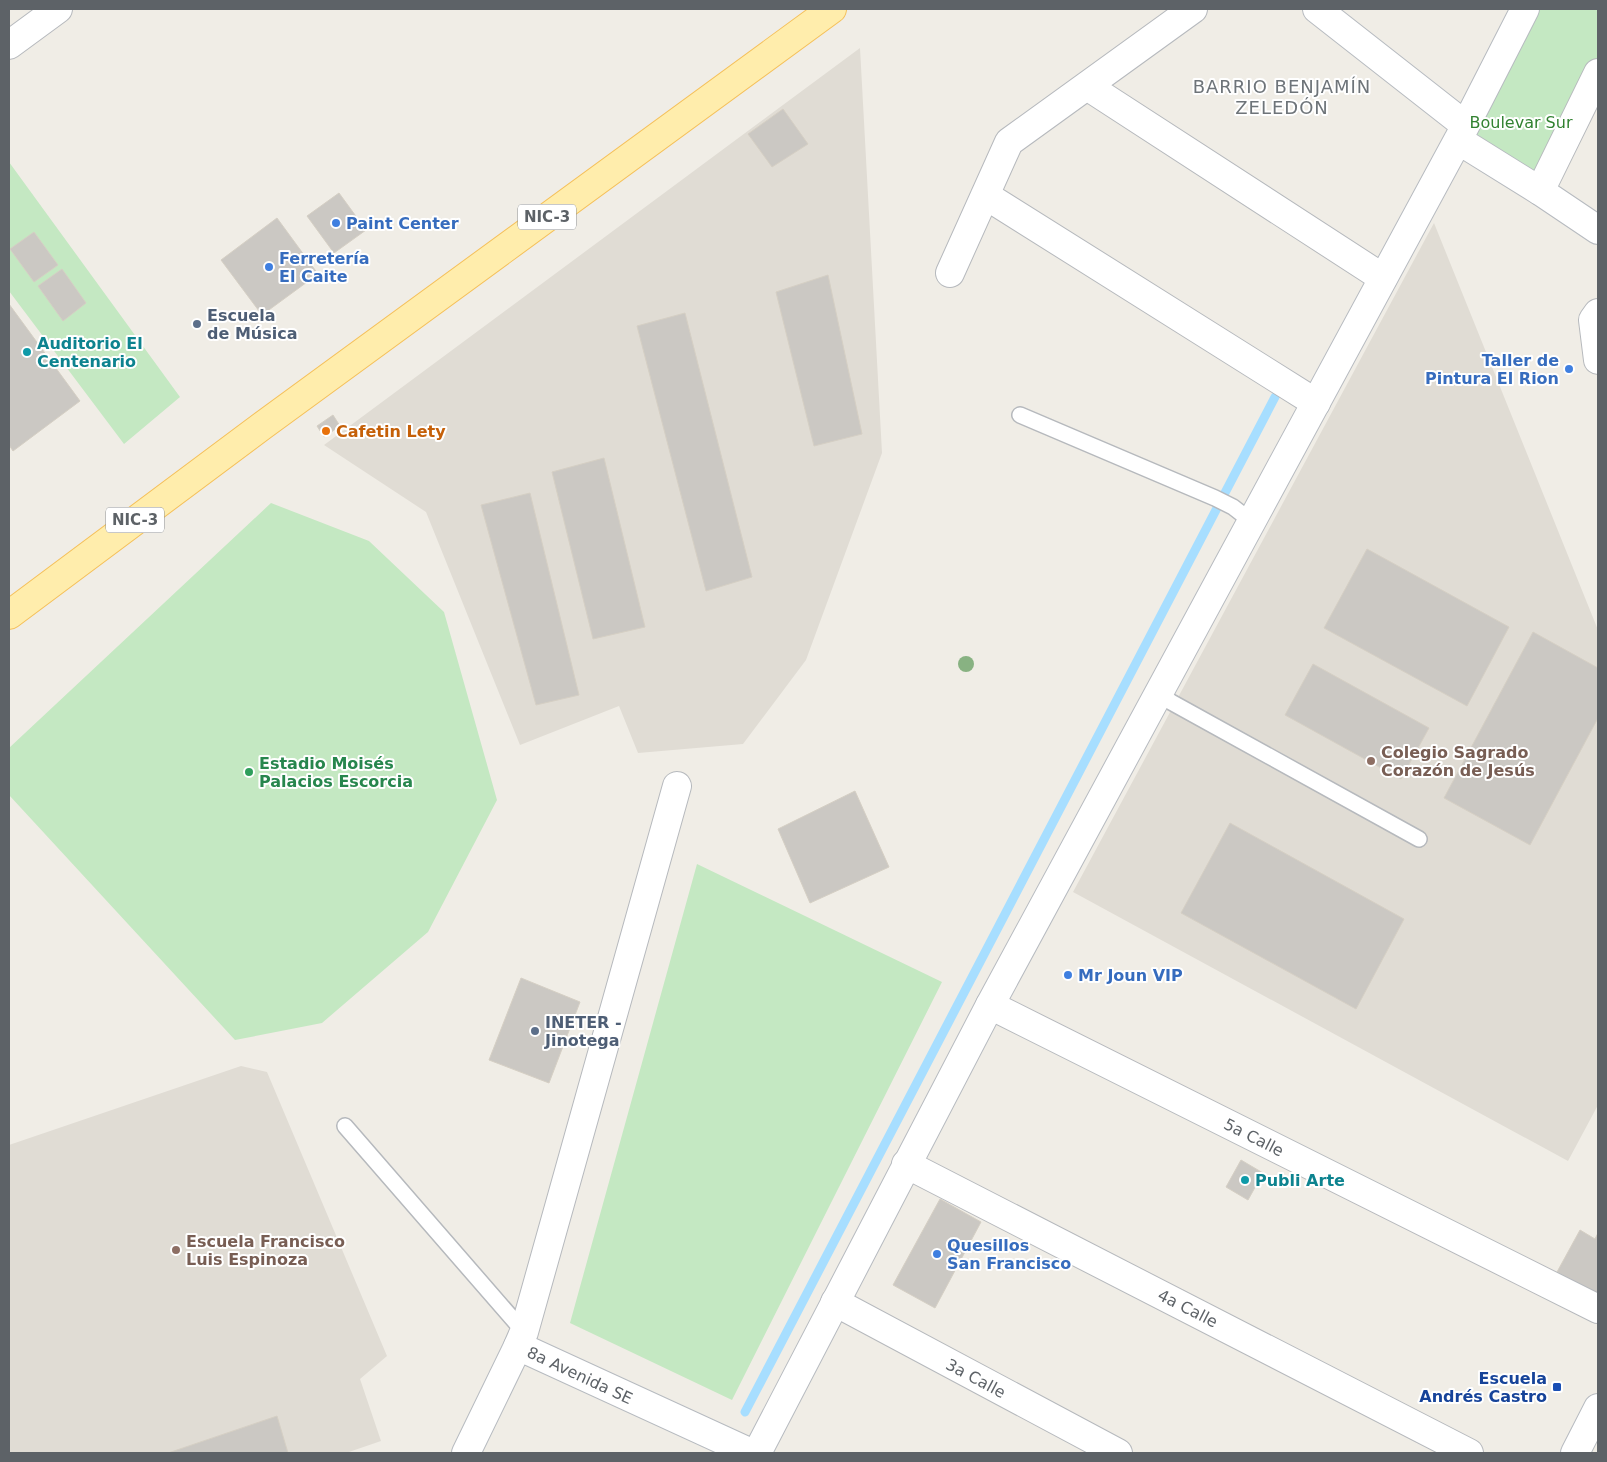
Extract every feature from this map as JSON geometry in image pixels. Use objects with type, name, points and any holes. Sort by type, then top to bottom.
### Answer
[{"type":"main road","name":"NIC-3","points":[[9,615],[269,421],[832,9]]},
{"type":"street","points":[[9,45],[58,9]]},
{"type":"street","points":[[950,273],[1009,142],[1193,9]]},
{"type":"street","points":[[1317,9],[1461,132],[1540,191],[1598,230]]},
{"type":"street","points":[[757,1453],[990,1005],[1383,278],[1525,9]]},
{"type":"street","points":[[1540,191],[1598,73]]},
{"type":"street","points":[[1087,86],[1383,278]]},
{"type":"street","points":[[986,195],[1316,402]]},
{"type":"street","points":[[1598,313],[1593,320],[1598,360]]},
{"type":"street","points":[[521,1339],[677,786]]},
{"type":"street","name":"5a Calle","points":[[990,1005],[1598,1309]]},
{"type":"street","name":"4a Calle","points":[[906,1164],[1469,1453]]},
{"type":"street","name":"3a Calle","points":[[835,1302],[1118,1453]]},
{"type":"street","name":"8a Avenida SE","points":[[466,1453],[521,1339],[751,1453]]},
{"type":"street","points":[[1575,1453],[1598,1408]]},
{"type":"lane","points":[[1020,415],[1215,498],[1233,507],[1252,521]]},
{"type":"lane","points":[[1159,693],[1171,702],[1419,840]]},
{"type":"lane","points":[[344,1126],[521,1339]]},
{"type":"shaded area","points":[[860,48],[882,453],[806,660],[743,744],[638,753],[619,706],[520,745],[426,512],[324,445]]},
{"type":"shaded area","name":"Colegio Sagrado Corazón de Jesús","points":[[1434,223],[1598,630],[1598,1105],[1568,1161],[1073,892]]},
{"type":"shaded area","name":"Escuela Francisco Luis Espinoza","points":[[241,1066],[267,1072],[387,1356],[360,1379],[381,1441],[346,1453],[9,1453],[9,1145]]},
{"type":"green space","name":"Boulevar Sur","points":[[1534,9],[1598,9],[1598,71],[1539,185],[1463,138]]},
{"type":"green space","points":[[9,162],[180,397],[124,444],[9,291]]},
{"type":"green space","name":"Estadio Moisés Palacios Escorcia","points":[[271,503],[369,541],[444,612],[497,800],[428,932],[322,1023],[235,1040],[9,795],[9,748]]},
{"type":"green space","points":[[697,864],[942,982],[732,1400],[570,1323]]},
{"type":"building","points":[[783,109],[808,144],[772,167],[748,134]]},
{"type":"building","name":"Paint Center","points":[[339,193],[366,230],[334,253],[307,216]]},
{"type":"building","name":"Ferretería El Caite","points":[[277,218],[318,274],[262,315],[221,260]]},
{"type":"building","points":[[34,232],[58,265],[34,282],[10,249]]},
{"type":"building","points":[[62,269],[86,303],[63,321],[38,286]]},
{"type":"building","points":[[828,275],[862,434],[814,446],[776,292]]},
{"type":"building","name":"Auditorio El Centenario","points":[[9,304],[80,401],[13,451],[9,445]]},
{"type":"building","points":[[685,313],[752,577],[706,591],[637,326]]},
{"type":"building","name":"Cafetin Lety","points":[[333,415],[340,426],[324,437],[317,426]]},
{"type":"building","points":[[604,458],[645,627],[593,639],[552,472]]},
{"type":"building","points":[[530,493],[579,695],[536,705],[481,505]]},
{"type":"building","points":[[1367,549],[1509,627],[1467,706],[1324,628]]},
{"type":"building","points":[[1533,632],[1598,668],[1598,718],[1530,845],[1444,798]]},
{"type":"building","points":[[1313,664],[1429,728],[1401,779],[1285,715]]},
{"type":"building","points":[[855,791],[889,867],[810,903],[778,829]]},
{"type":"building","points":[[1230,823],[1404,919],[1356,1009],[1181,913]]},
{"type":"building","name":"INETER - Jinotega","points":[[521,978],[580,1002],[549,1083],[489,1060]]},
{"type":"building","name":"Publi Arte","points":[[1241,1160],[1263,1173],[1248,1200],[1226,1187]]},
{"type":"building","name":"Quesillos San Francisco","points":[[940,1199],[981,1222],[935,1308],[893,1285]]},
{"type":"building","points":[[1580,1230],[1595,1239],[1598,1233],[1598,1295],[1557,1272]]},
{"type":"building","points":[[277,1416],[288,1453],[168,1453]]},
{"type":"waterway","points":[[745,1412],[1275,397]]},
{"type":"place","name":"Paint Center","points":[[336,223]]},
{"type":"place","name":"Ferretería El Caite","points":[[269,267]]},
{"type":"place","name":"Escuela de Música","points":[[197,324]]},
{"type":"place","name":"Auditorio El Centenario","points":[[27,352]]},
{"type":"place","name":"Taller de Pintura El Rion","points":[[1569,369]]},
{"type":"place","name":"Cafetin Lety","points":[[326,431]]},
{"type":"place","name":"Colegio Sagrado Corazón de Jesús","points":[[1371,761]]},
{"type":"place","name":"Estadio Moisés Palacios Escorcia","points":[[249,772]]},
{"type":"place","name":"Mr Joun VIP","points":[[1068,975]]},
{"type":"place","name":"INETER - Jinotega","points":[[535,1031]]},
{"type":"place","name":"Publi Arte","points":[[1245,1180]]},
{"type":"place","name":"Escuela Francisco Luis Espinoza","points":[[176,1250]]},
{"type":"place","name":"Quesillos San Francisco","points":[[937,1254]]},
{"type":"place","name":"Escuela Andrés Castro","points":[[1557,1387]]},
{"type":"district","name":"BARRIO BENJAMÍN ZELEDÓN","points":[[1282,97]]}]
